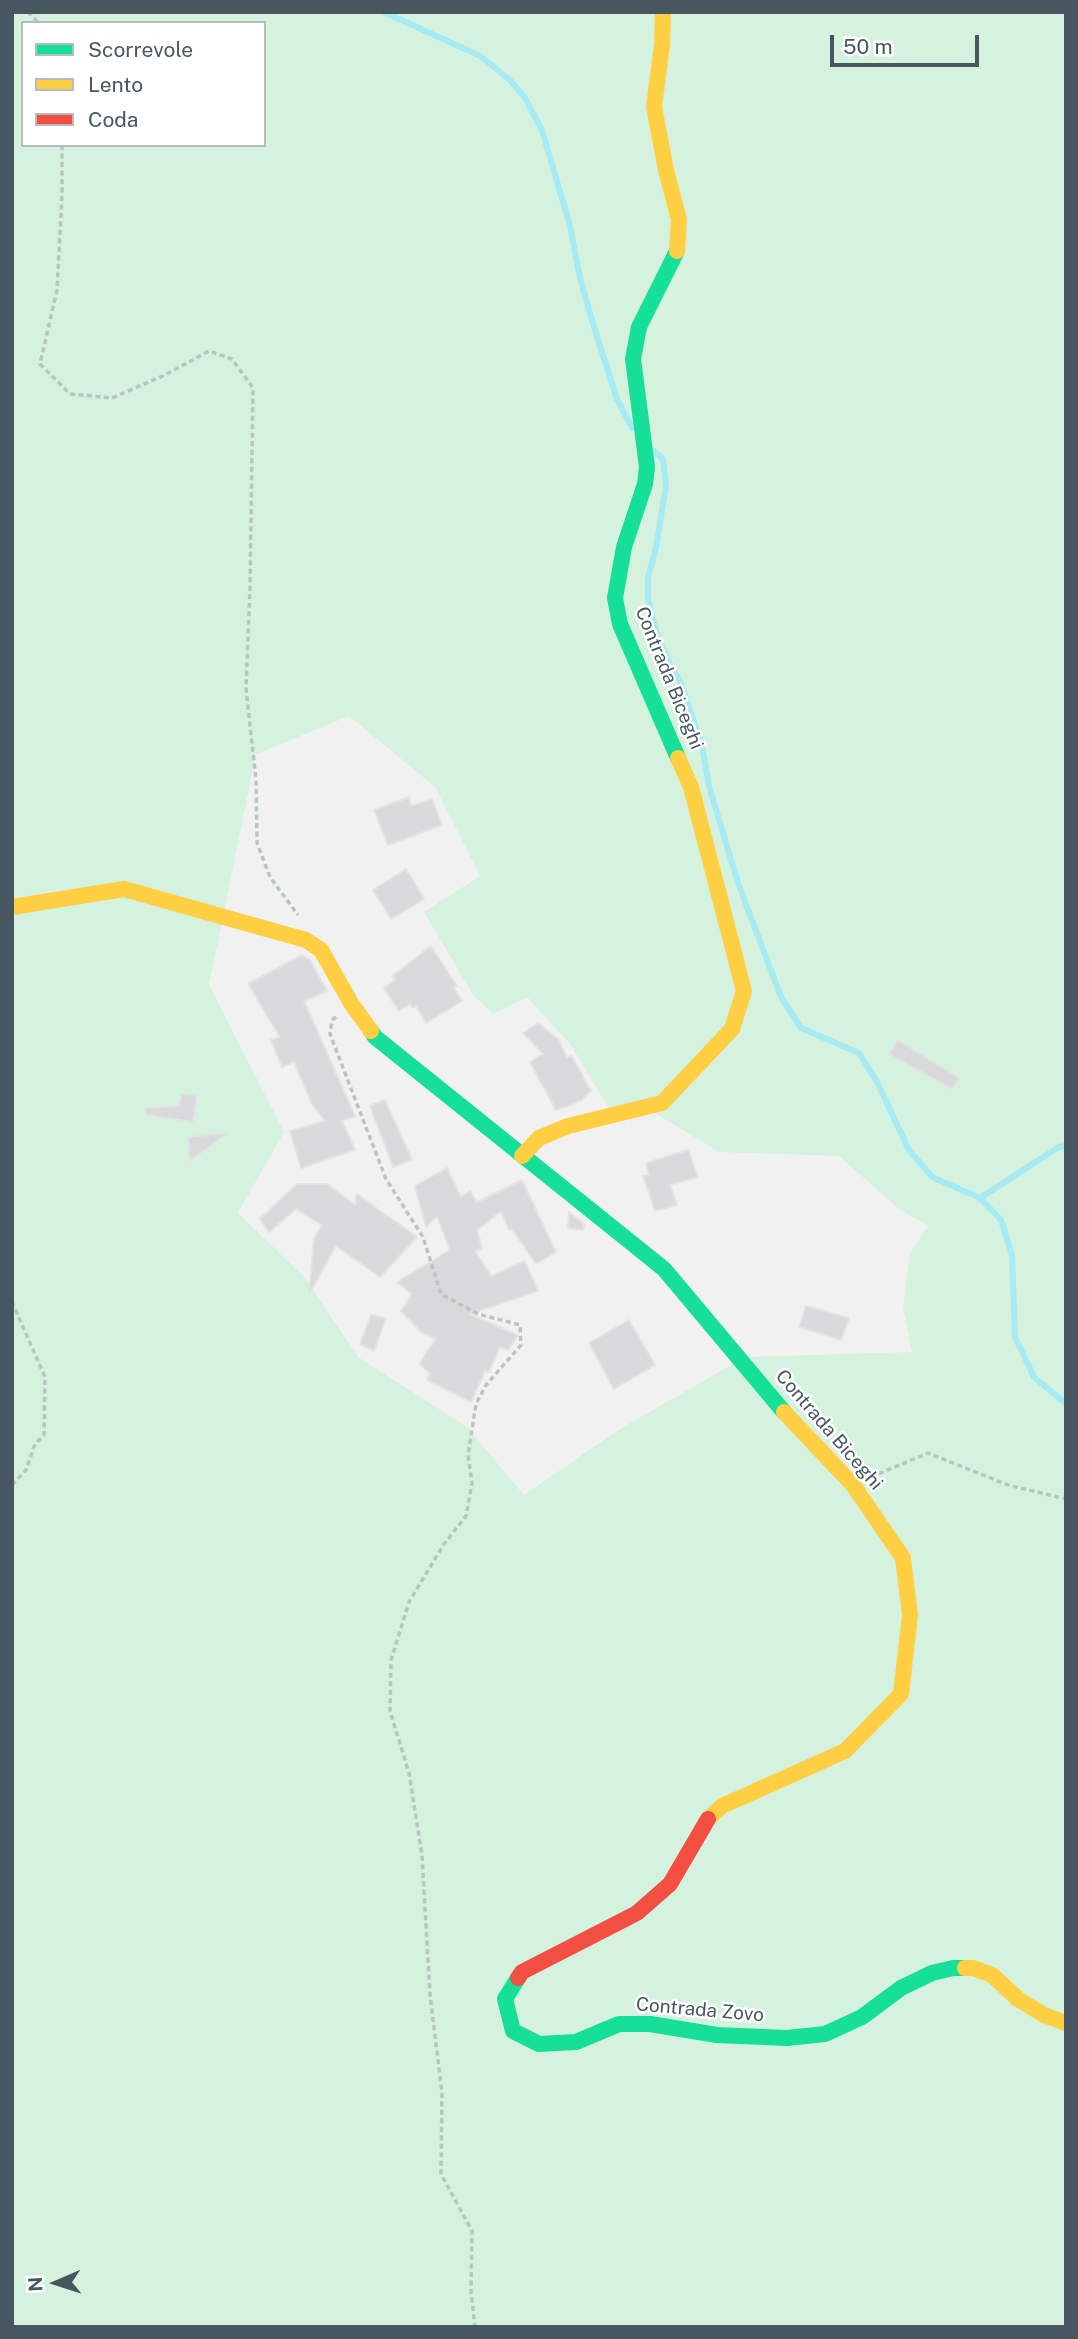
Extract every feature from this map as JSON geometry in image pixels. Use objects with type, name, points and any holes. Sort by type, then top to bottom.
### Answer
[{"type":"street","name":"Contrada Biceghi","points":[[522,1156],[539,1138],[568,1126],[662,1102],[732,1029],[744,991],[691,787],[620,624],[615,598],[624,547],[645,484],[647,467],[633,359],[639,327],[677,253],[679,220],[654,107],[662,45],[663,12]]},
{"type":"street","points":[[12,907],[124,889],[306,940]]},
{"type":"street","name":"Contrada Biceghi","points":[[306,940],[321,950],[351,1003],[376,1037],[664,1269],[786,1415],[853,1485],[903,1558],[910,1615],[901,1694],[845,1751],[722,1806],[704,1822],[670,1884],[637,1913],[522,1972],[505,1998],[513,2031]]},
{"type":"street","name":"Contrada Zovo","points":[[513,2031],[539,2044],[576,2042],[619,2024],[650,2024],[717,2035],[787,2038],[825,2034],[862,2017],[901,1987],[932,1973],[953,1968],[973,1968],[992,1975],[1018,1999],[1044,2015],[1066,2023]]},
{"type":"path","points":[[62,147],[57,290],[40,364],[69,394],[112,398],[165,375],[209,351],[232,359],[253,388],[246,688],[256,780],[257,843],[270,877],[300,918],[306,940]]},
{"type":"path","points":[[351,1003],[332,1020],[330,1034],[386,1179],[423,1237],[441,1294],[478,1314],[520,1325],[521,1345],[486,1385],[476,1404],[468,1455],[472,1483],[467,1516],[444,1544],[410,1602],[391,1660],[390,1711],[408,1773],[422,1855],[430,1995],[442,2093],[441,2174],[472,2231],[471,2292],[475,2327]]},
{"type":"path","points":[[12,1302],[45,1377],[44,1435],[35,1444],[26,1470],[12,1485]]},
{"type":"path","points":[[853,1485],[928,1454],[1008,1485],[1066,1499]]},
{"type":"green space","points":[[12,12],[1066,12],[1066,2327],[12,2327]],"holes":[[[349,716],[435,787],[480,876],[424,912],[473,995],[493,1014],[527,997],[571,1045],[611,1112],[642,1105],[719,1152],[839,1156],[899,1209],[928,1226],[910,1253],[903,1308],[912,1352],[745,1357],[620,1429],[524,1495],[467,1427],[358,1357],[305,1278],[238,1213],[284,1132],[209,985],[256,754]]]},
{"type":"building","points":[[409,797],[411,806],[432,799],[442,825],[388,845],[374,810]]},
{"type":"building","points":[[406,869],[424,899],[391,919],[373,890]]},
{"type":"building","points":[[431,946],[457,986],[454,988],[462,1001],[426,1023],[416,1006],[413,1008],[410,1004],[399,1011],[384,988],[396,980],[392,976]]},
{"type":"building","points":[[302,955],[310,960],[327,991],[304,1001],[355,1116],[342,1121],[355,1150],[301,1168],[290,1131],[325,1121],[312,1104],[294,1062],[282,1067],[271,1040],[280,1037],[248,984]]},
{"type":"building","points":[[538,1023],[558,1039],[567,1058],[571,1055],[591,1091],[581,1100],[556,1110],[530,1062],[543,1054],[523,1033]]},
{"type":"building","points":[[898,1040],[959,1078],[952,1089],[889,1054]]},
{"type":"building","points":[[181,1094],[197,1095],[193,1122],[146,1115],[146,1108],[179,1106]]},
{"type":"building","points":[[385,1100],[412,1160],[393,1167],[370,1106]]},
{"type":"building","points":[[228,1133],[190,1161],[188,1137]]},
{"type":"building","points":[[688,1150],[698,1177],[670,1185],[677,1205],[655,1211],[643,1176],[649,1175],[646,1163]]},
{"type":"building","points":[[447,1168],[461,1197],[470,1191],[477,1202],[522,1180],[556,1252],[536,1264],[512,1229],[509,1230],[501,1211],[477,1230],[482,1248],[475,1251],[491,1276],[525,1261],[538,1291],[469,1314],[518,1335],[508,1350],[500,1347],[471,1402],[427,1380],[430,1373],[419,1364],[436,1339],[421,1332],[401,1311],[412,1294],[397,1282],[450,1250],[437,1216],[426,1227],[415,1186]]},
{"type":"building","points":[[297,1184],[327,1184],[355,1205],[357,1194],[417,1237],[380,1277],[336,1246],[309,1294],[314,1239],[322,1225],[296,1209],[269,1232],[260,1219]]},
{"type":"building","points":[[569,1212],[584,1224],[583,1230],[568,1228]]},
{"type":"building","points":[[806,1306],[849,1318],[841,1340],[799,1327]]},
{"type":"building","points":[[371,1315],[386,1318],[374,1351],[360,1344]]},
{"type":"building","points":[[629,1320],[655,1365],[614,1389],[589,1343]]},
{"type":"waterway","points":[[384,12],[480,56],[510,80],[525,98],[542,130],[570,226],[580,278],[594,327],[617,399],[632,428]]},
{"type":"waterway","points":[[654,451],[663,459],[666,485],[656,548],[648,577],[648,599],[655,628],[669,663],[680,681],[702,745],[709,786],[738,883],[781,997],[801,1028],[859,1053],[877,1082],[909,1150],[932,1177],[980,1198],[1001,1220],[1012,1255],[1015,1337],[1034,1377],[1066,1404]]},
{"type":"waterway","points":[[980,1198],[1059,1147],[1066,1146]]},
{"type":"traffic: fast","points":[[677,251],[639,327],[633,359],[647,467],[645,484],[624,547],[615,598],[620,624],[678,758]]},
{"type":"traffic: fast","points":[[371,1031],[375,1037],[664,1269],[784,1412]]},
{"type":"traffic: fast","points":[[518,1978],[505,1999],[513,2031],[539,2044],[576,2042],[619,2024],[650,2024],[717,2035],[787,2038],[825,2034],[862,2017],[901,1988],[932,1973],[965,1968]]},
{"type":"traffic: slow","points":[[663,12],[662,45],[654,107],[679,220],[677,251]]},
{"type":"traffic: slow","points":[[522,1156],[539,1138],[568,1126],[662,1103],[732,1029],[744,991],[691,787],[678,758]]},
{"type":"traffic: slow","points":[[12,907],[124,889],[306,940],[321,950],[351,1003],[371,1031]]},
{"type":"traffic: slow","points":[[708,1819],[722,1806],[845,1751],[901,1694],[910,1615],[903,1558],[853,1485],[784,1412]]},
{"type":"traffic: slow","points":[[965,1968],[992,1975],[1018,1999],[1044,2015],[1066,2023]]},
{"type":"traffic: jam","points":[[518,1978],[522,1972],[637,1913],[670,1884],[708,1819]]}]
